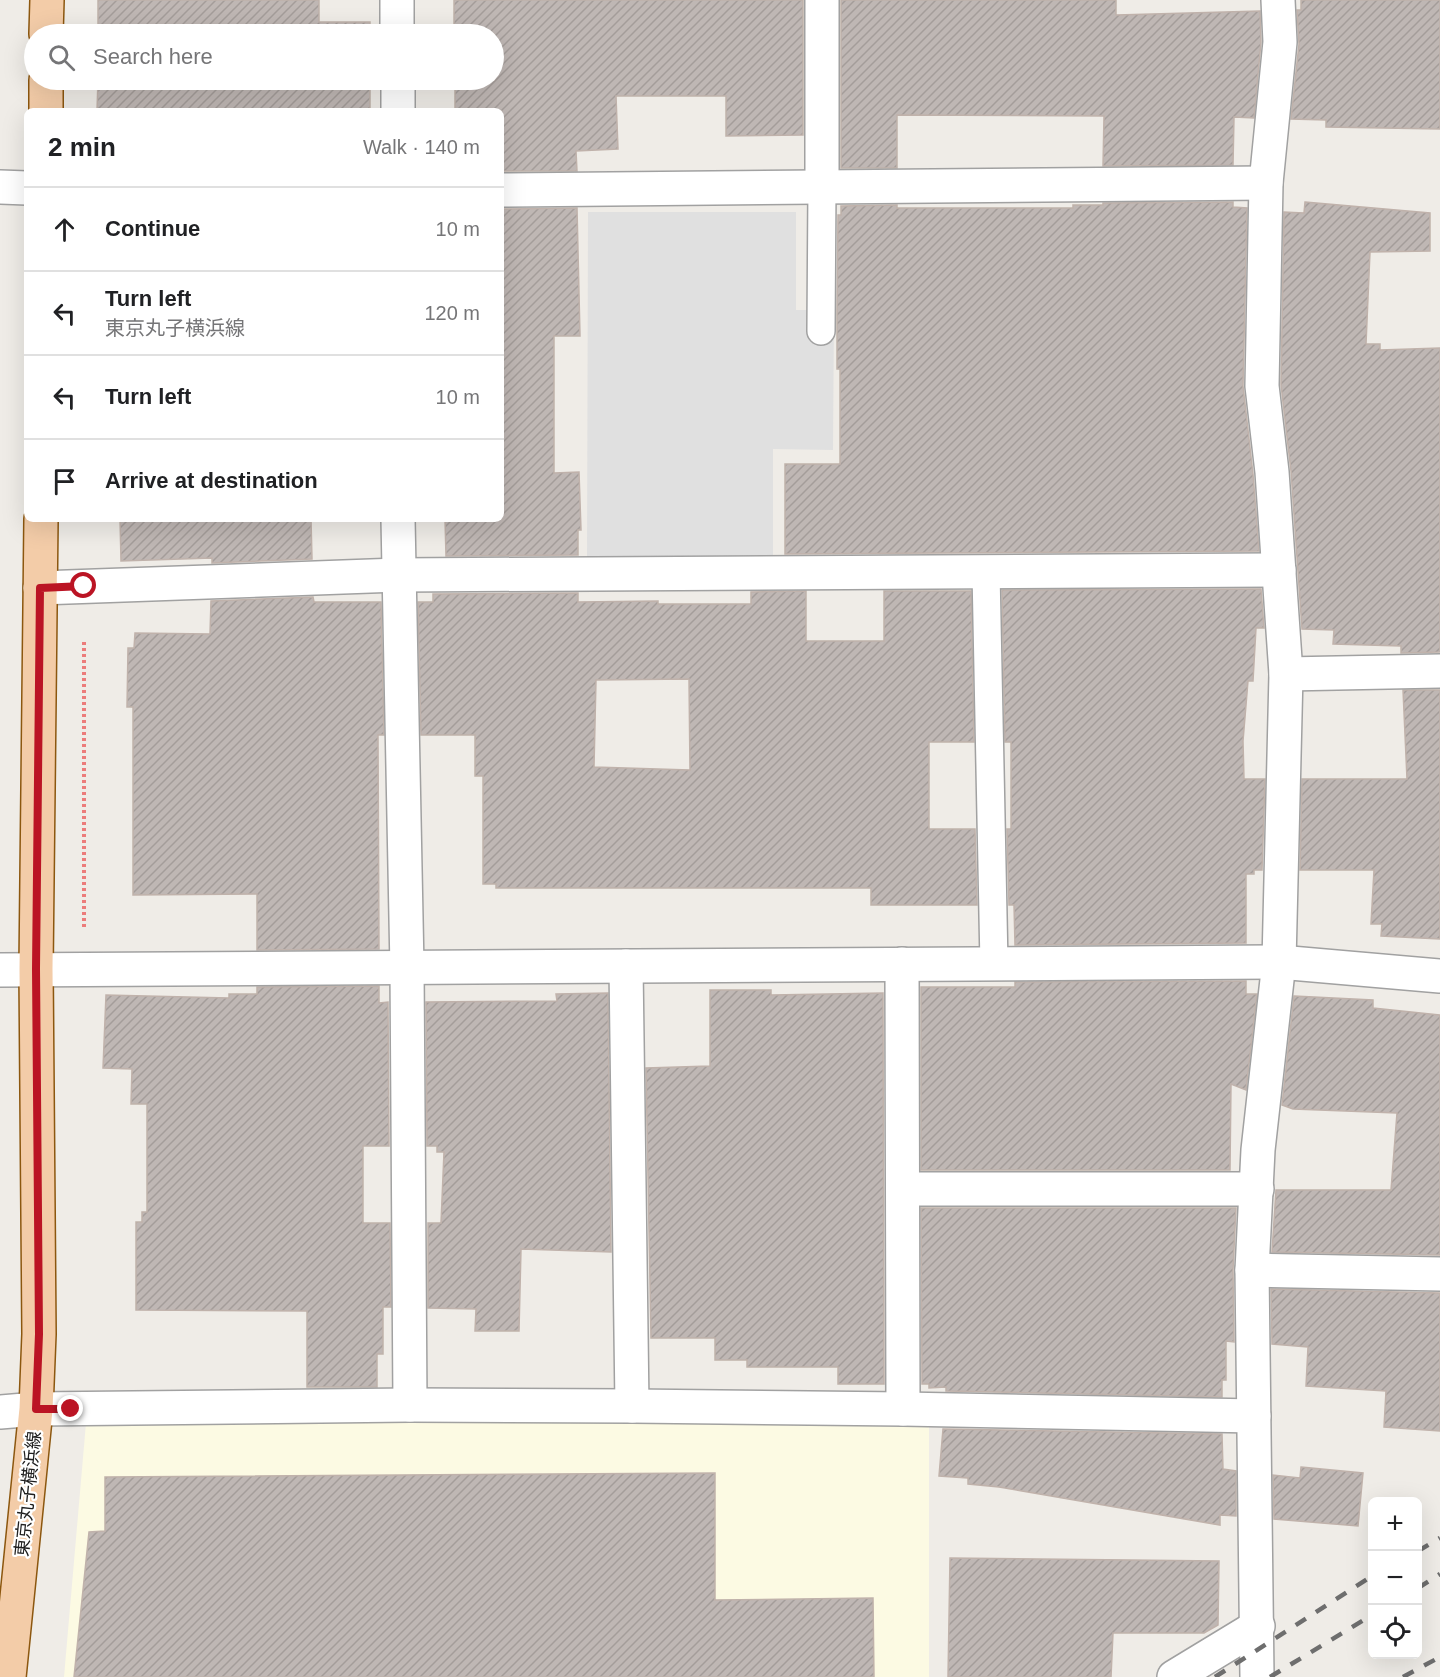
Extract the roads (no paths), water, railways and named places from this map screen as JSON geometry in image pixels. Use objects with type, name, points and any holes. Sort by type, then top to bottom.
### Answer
[{"type":"main road","points":[[46,24],[47,0]]},
{"type":"main road","points":[[46,90],[46,108]]},
{"type":"main road","name":"東京丸子横浜線","points":[[9,1677],[36,1409],[39,1334],[36,969],[41,522]]},
{"type":"street","points":[[397,0],[398,24]]},
{"type":"street","points":[[822,0],[822,186]]},
{"type":"street","points":[[1257,1677],[1252,1270],[1257,1150],[1279,962],[1286,674],[1262,386],[1266,183],[1280,42],[1278,0]]},
{"type":"street","points":[[398,90],[398,108]]},
{"type":"street","points":[[504,190],[1266,183]]},
{"type":"street","points":[[0,187],[24,188]]},
{"type":"street","points":[[398,522],[407,968],[410,1406]]},
{"type":"street","points":[[40,588],[398,575],[1279,570]]},
{"type":"street","points":[[1286,674],[1440,671]]},
{"type":"street","points":[[0,970],[1279,962],[1440,976]]},
{"type":"street","points":[[902,964],[903,1408]]},
{"type":"street","points":[[626,966],[632,1406]]},
{"type":"street","points":[[903,1189],[1257,1189]]},
{"type":"street","points":[[1252,1270],[1440,1274]]},
{"type":"street","points":[[0,1412],[36,1409],[632,1406],[903,1408],[1254,1416]]},
{"type":"street","points":[[1174,1677],[1257,1626]]},
{"type":"lane","points":[[821,331],[822,186]]},
{"type":"lane","points":[[986,572],[994,964]]},
{"type":"railway","points":[[1422,1549],[1440,1538]]},
{"type":"railway","points":[[1422,1585],[1440,1574]]},
{"type":"railway","points":[[1215,1677],[1368,1579]]},
{"type":"railway","points":[[1270,1677],[1368,1617]]},
{"type":"railway","points":[[1403,1677],[1440,1657]]}]
